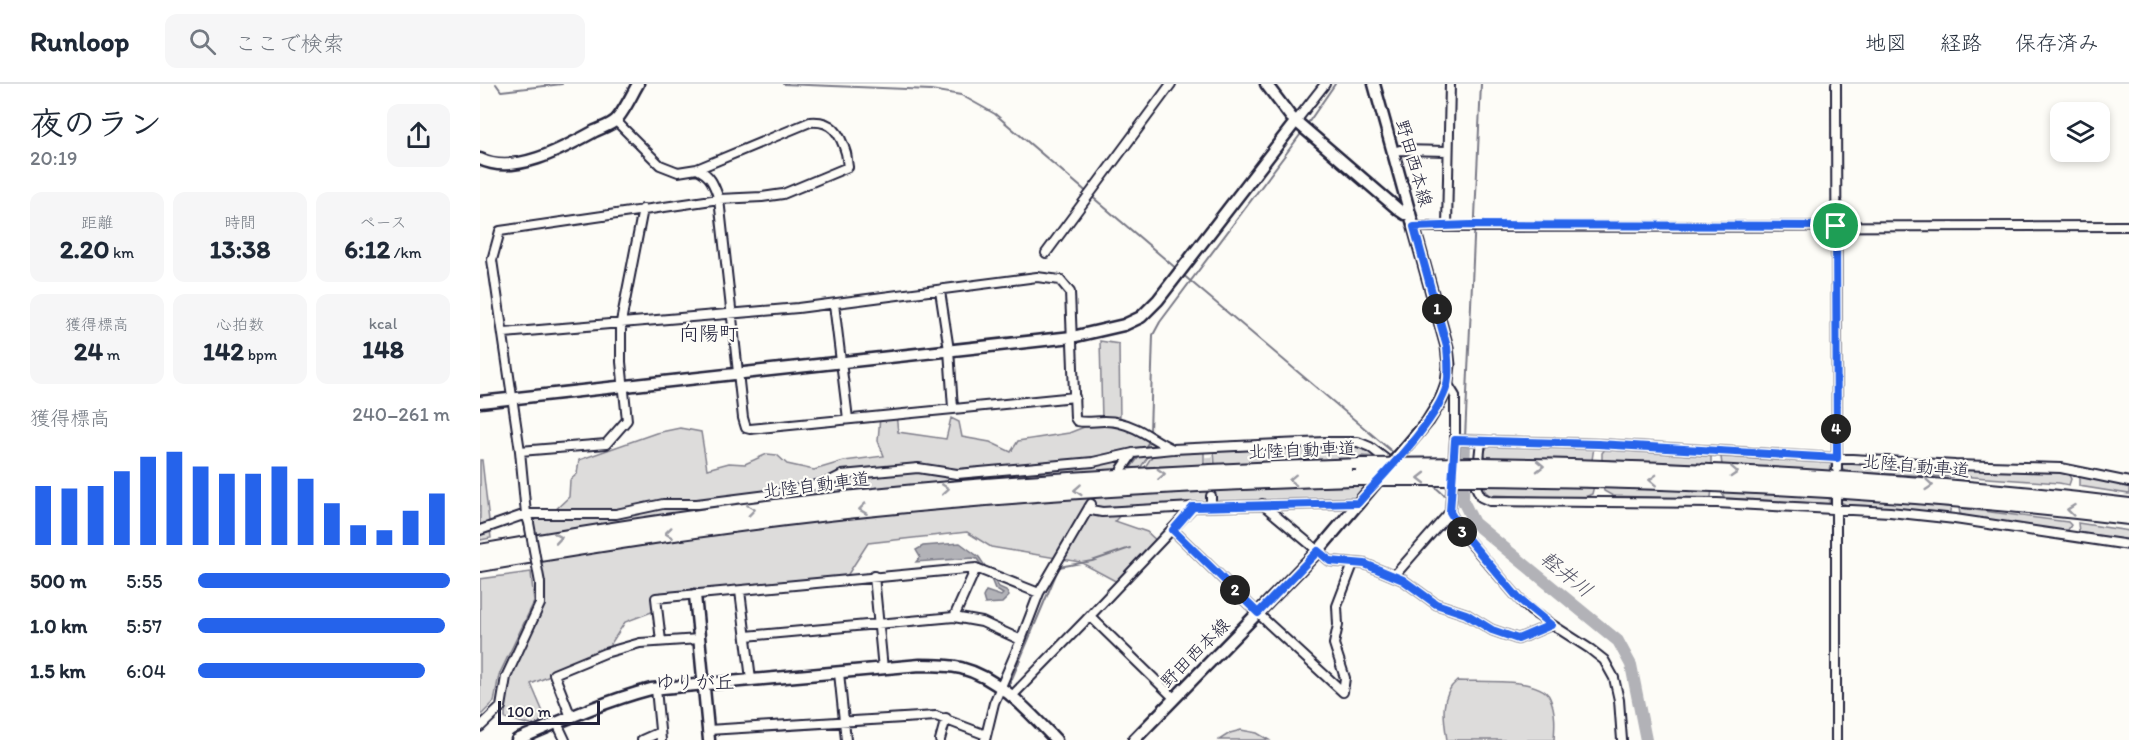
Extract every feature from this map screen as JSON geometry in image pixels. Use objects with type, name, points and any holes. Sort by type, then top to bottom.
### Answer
[{"type":"highway","name":"北陸自動車道","points":[[480,552],[656,523],[873,496],[1103,477],[1362,466],[1841,490],[2000,503],[2129,517]]},
{"type":"highway","name":"北陸自動車道","points":[[480,564],[658,535],[874,508],[1101,488],[1481,471],[1695,470],[1874,480],[2129,506]]},
{"type":"street","points":[[482,162],[502,164],[526,162],[570,145],[615,121],[638,84]]},
{"type":"street","points":[[1046,254],[1171,84]]},
{"type":"street","points":[[1266,84],[1296,121],[1399,210],[1405,214],[1410,213]]},
{"type":"street","points":[[480,402],[1072,337],[1124,325],[1141,317],[1158,300],[1325,84]]},
{"type":"street","name":"野田西本線","points":[[1134,740],[1318,551],[1434,412],[1447,384],[1449,365],[1447,347],[1374,84]]},
{"type":"street","points":[[1448,226],[1450,84]]},
{"type":"street","points":[[1836,84],[1837,469]]},
{"type":"street","points":[[480,727],[501,706],[506,677],[540,604],[540,583],[530,523],[526,514],[520,452],[492,260],[500,231],[719,199],[783,194],[848,167],[847,154],[835,129],[822,121],[810,122],[697,169],[678,172],[660,165],[615,121]]},
{"type":"street","points":[[1394,152],[1400,150],[1448,151]]},
{"type":"street","points":[[697,169],[706,173],[714,183],[719,199],[737,372],[746,428],[1075,397]]},
{"type":"street","points":[[520,452],[606,444],[627,420],[621,362],[621,322],[643,209]]},
{"type":"street","points":[[1414,227],[2129,226]]},
{"type":"street","points":[[504,333],[834,304],[1037,277],[1060,280],[1070,292],[1075,418],[1077,421],[1082,423],[1102,420],[1120,422],[1133,426],[1173,449]]},
{"type":"street","points":[[940,291],[949,350],[953,408]]},
{"type":"street","points":[[834,304],[848,419]]},
{"type":"street","points":[[1447,384],[1455,396],[1457,440],[1450,512],[1462,532],[1519,599],[1551,625],[1599,654],[1611,670],[1619,700],[1622,740]]},
{"type":"street","points":[[1457,440],[1598,444],[1955,465],[2061,468],[2129,482]]},
{"type":"street","points":[[1481,441],[1476,487],[1481,497],[1490,501],[1657,502],[1890,512],[1955,519],[2129,545]]},
{"type":"street","points":[[480,530],[526,514],[616,514],[663,504],[698,504],[783,493],[828,482],[842,475],[918,468],[957,474],[1093,462],[1148,451],[1209,446],[1358,442],[1370,447],[1392,464]]},
{"type":"street","points":[[1209,446],[1209,457]]},
{"type":"street","points":[[1122,469],[1135,453]]},
{"type":"street","points":[[1210,496],[1211,506]]},
{"type":"street","points":[[1836,498],[1836,740]]},
{"type":"street","points":[[1006,693],[1021,640],[1039,593],[1090,505],[1100,512],[1262,504],[1358,503]]},
{"type":"street","points":[[1262,504],[1330,561],[1365,564],[1394,576],[1436,604],[1466,614],[1492,630],[1518,639],[1551,625]]},
{"type":"street","points":[[695,595],[709,735],[936,716],[946,718],[985,737],[994,702],[1086,620],[1193,507]]},
{"type":"street","points":[[1394,576],[1450,512]]},
{"type":"street","points":[[1173,530],[1343,692],[1345,678],[1334,644],[1338,625],[1337,606],[1353,564]]},
{"type":"street","points":[[661,641],[656,598],[976,568],[1039,593]]},
{"type":"street","points":[[954,617],[976,568]]},
{"type":"street","points":[[874,576],[883,669]]},
{"type":"street","points":[[740,591],[751,679]]},
{"type":"street","points":[[746,636],[954,617],[982,622],[1021,640]]},
{"type":"street","points":[[1086,620],[1092,618],[1095,620],[1174,698]]},
{"type":"street","points":[[571,717],[554,674],[605,653],[640,643],[699,639]]},
{"type":"street","points":[[517,740],[631,694],[656,689],[920,665],[962,668],[1006,693],[1025,708],[1056,740]]},
{"type":"street","points":[[839,673],[846,740]]},
{"type":"street","points":[[642,740],[661,736],[656,689]]},
{"type":"street","points":[[940,740],[946,718]]},
{"type":"street","points":[[557,723],[565,740]]},
{"type":"shaded area","points":[[1100,341],[1119,344],[1120,422],[1158,443],[1120,496],[1210,489],[1373,486],[1358,503],[1124,511],[1115,521],[1147,532],[1160,544],[1121,584],[1080,562],[991,547],[967,532],[868,543],[845,579],[656,598],[657,610],[625,622],[605,653],[531,684],[543,712],[538,727],[505,718],[506,677],[540,604],[529,523],[554,511],[569,497],[570,480],[577,474],[579,460],[656,433],[680,428],[701,432],[707,469],[729,463],[745,464],[767,454],[777,455],[787,464],[814,470],[844,461],[884,456],[878,441],[880,416],[896,414],[898,432],[946,439],[951,418],[959,422],[962,437],[990,442],[1011,452],[1018,441],[1069,433],[1102,420]]},
{"type":"shaded area","points":[[1488,445],[1594,447],[1592,460],[1486,458],[1484,453]]},
{"type":"shaded area","points":[[1325,446],[1359,448],[1378,457],[1361,456],[1348,462],[1215,465],[1214,450]]},
{"type":"shaded area","points":[[1606,448],[1711,453],[1711,464],[1602,460],[1602,453]]},
{"type":"shaded area","points":[[1204,450],[1204,465],[1145,467],[1154,453]]},
{"type":"shaded area","points":[[1724,455],[1832,461],[1830,471],[1722,465],[1721,457]]},
{"type":"shaded area","points":[[480,460],[482,460],[491,538],[480,540]]},
{"type":"shaded area","points":[[1841,461],[1951,467],[1952,477],[1846,472],[1841,468]]},
{"type":"shaded area","points":[[1958,468],[2061,471],[2068,473],[2071,479],[2069,485],[1959,476]]},
{"type":"shaded area","points":[[2083,476],[2129,485],[2129,494],[2079,486],[2079,478]]},
{"type":"shaded area","points":[[1603,485],[1712,489],[1711,497],[1708,499],[1613,496],[1604,491]]},
{"type":"shaded area","points":[[1485,486],[1594,486],[1592,494],[1583,498],[1489,495],[1485,491]]},
{"type":"shaded area","points":[[1722,489],[1830,496],[1829,504],[1725,498],[1721,492]]},
{"type":"shaded area","points":[[1842,497],[1951,507],[1949,515],[1848,506],[1841,502]]},
{"type":"shaded area","points":[[1959,508],[2068,522],[2071,525],[2068,530],[2063,531],[1974,518],[1960,514]]},
{"type":"shaded area","points":[[2078,523],[2129,531],[2129,540],[2081,534]]},
{"type":"shaded area","points":[[960,543],[979,557],[999,587],[1006,590],[1009,596],[1002,603],[985,604],[983,597],[986,591],[1001,596],[1003,594],[995,589],[977,559],[916,562],[920,557],[916,550],[923,546]]},
{"type":"shaded area","points":[[531,572],[534,602],[499,675],[494,702],[480,716],[480,579]]},
{"type":"shaded area","points":[[1457,681],[1508,682],[1544,691],[1550,698],[1553,708],[1554,740],[1447,740],[1444,717],[1445,701],[1447,693]]},
{"type":"shaded area","points":[[1241,730],[1257,733],[1269,740],[1219,740],[1230,733]]},
{"type":"waterway","points":[[496,84],[501,91],[562,84]]},
{"type":"waterway","points":[[783,84],[931,90],[961,95],[995,114],[1178,270]]},
{"type":"waterway","points":[[1306,126],[1335,84]]},
{"type":"waterway","points":[[1465,438],[1481,84]]},
{"type":"waterway","points":[[1150,432],[1153,335],[1160,322],[1303,131]]},
{"type":"waterway","points":[[1182,274],[1395,454]]},
{"type":"waterway","points":[[1144,449],[1149,438]]},
{"type":"waterway","name":"軽井川","points":[[1465,444],[1463,501],[1474,523],[1618,641],[1631,665],[1646,740]]},
{"type":"waterway","points":[[1128,471],[1141,454]]},
{"type":"waterway","points":[[1432,484],[1443,494],[1463,501]]},
{"type":"waterway","points":[[1008,688],[1059,567],[1092,561],[1130,548]]},
{"type":"tunnel","points":[[1209,457],[1210,473]]},
{"type":"district","name":"向陽町","points":[[709,333]]},
{"type":"district","name":"ゆりが丘","points":[[695,682]]},
{"type":"route","points":[[1471,225],[1836,226],[1837,458],[1598,444],[1455,440],[1450,512],[1462,532],[1519,599],[1551,625],[1532,634],[1518,639],[1492,630],[1466,614],[1436,604],[1403,580],[1365,564],[1330,561],[1318,551],[1258,613],[1173,530],[1193,507],[1358,503],[1428,421],[1444,393],[1449,365],[1444,335],[1414,227],[1471,225]]}]
